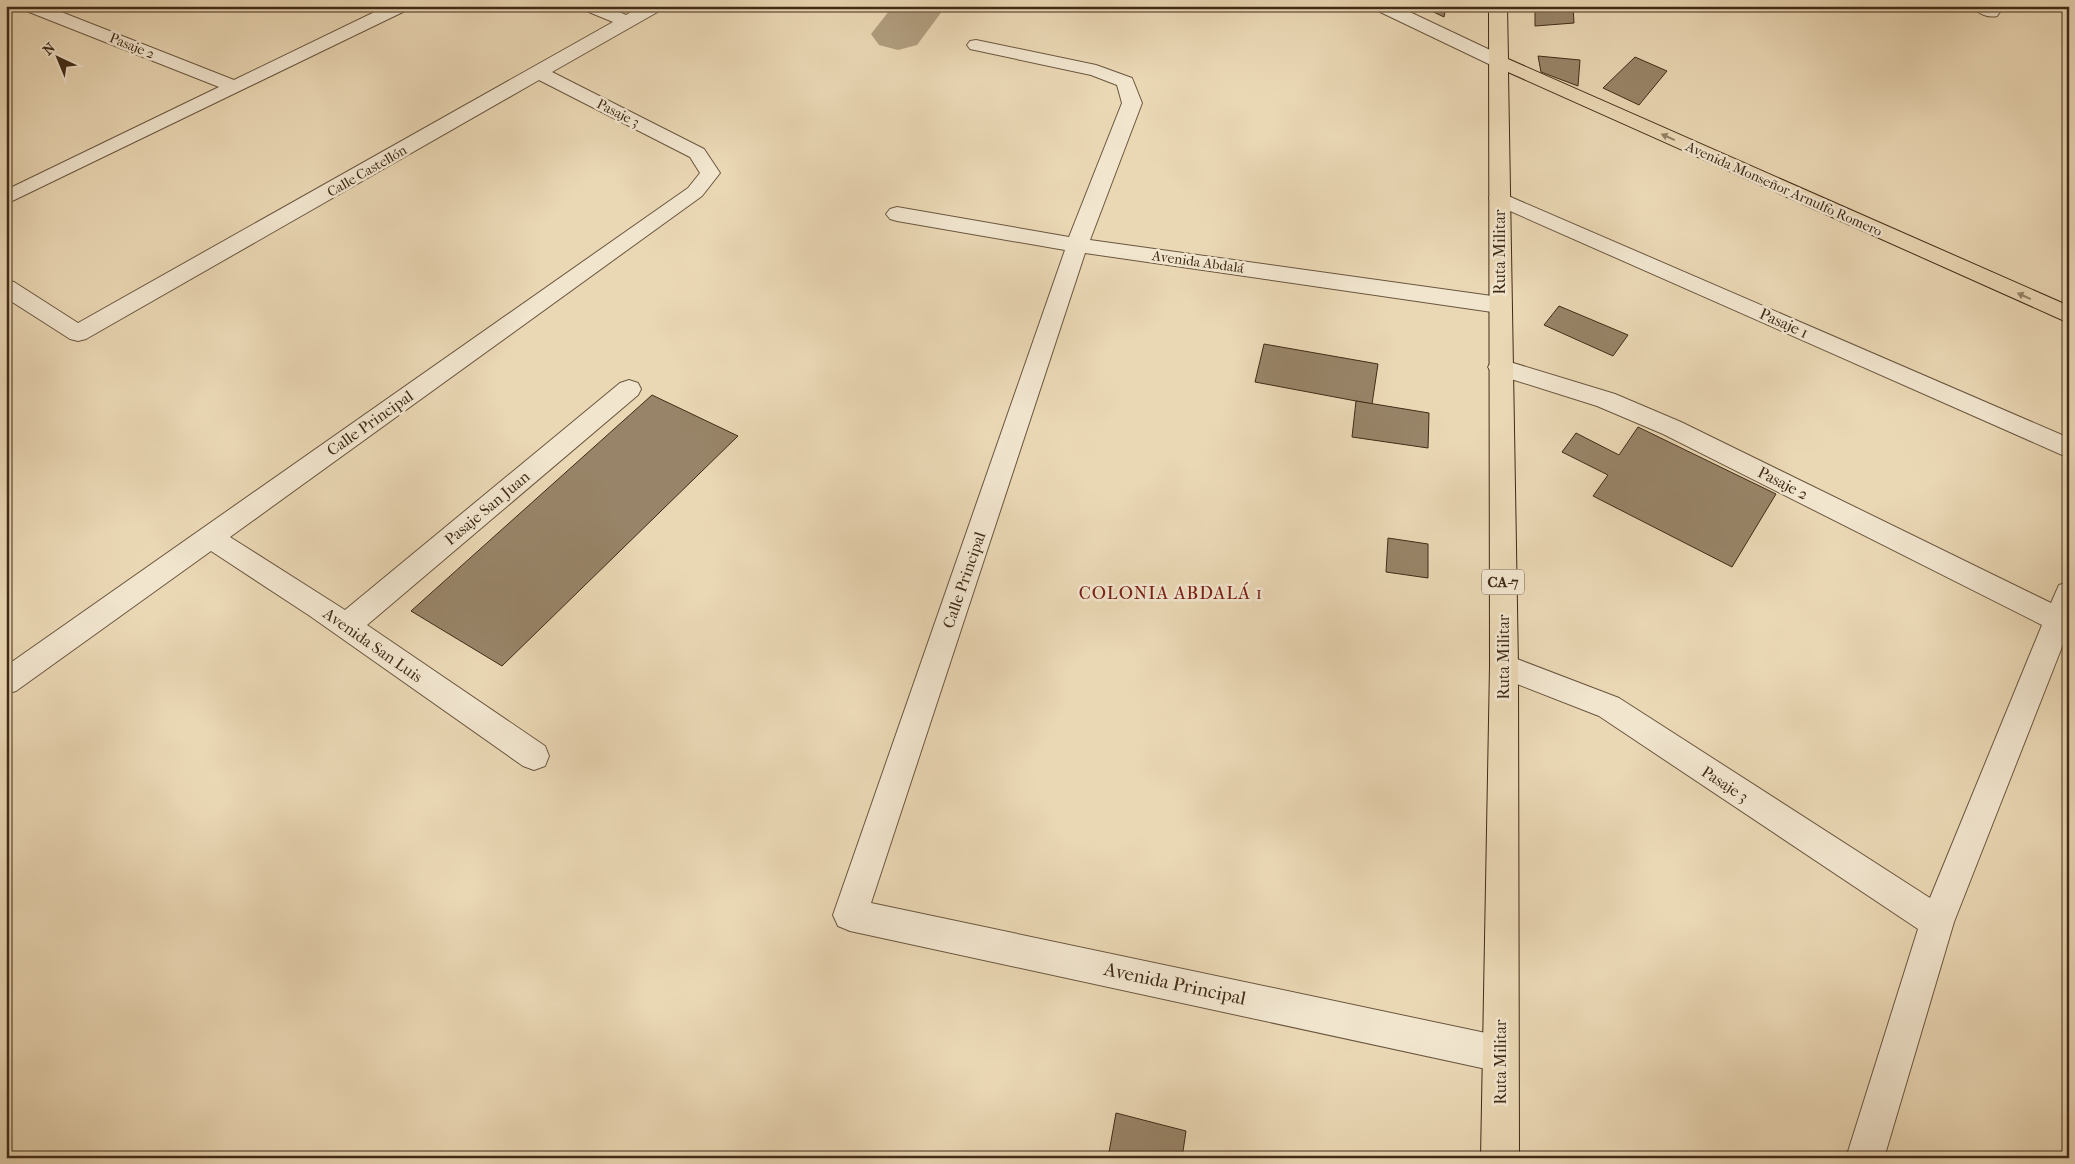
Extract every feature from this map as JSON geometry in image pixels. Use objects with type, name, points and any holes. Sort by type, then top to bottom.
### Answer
[{"type":"main road","name":"Ruta Militar","points":[[1498,6],[1500,62],[1499,305],[1504,666],[1500,1158]]},
{"type":"main road","name":"Avenida Monseñor Arnulfo Romero","points":[[1500,62],[2069,315]]},
{"type":"street","name":"Pasaje 2","points":[[30,6],[234,86]]},
{"type":"street","points":[[6,198],[400,6]]},
{"type":"street","points":[[590,6],[628,22]]},
{"type":"street","name":"Calle Castellón","points":[[6,287],[78,333],[540,73],[655,6]]},
{"type":"street","points":[[1382,6],[1500,62]]},
{"type":"street","name":"Calle Principal","points":[[850,915],[1077,245],[1132,103],[1125,82],[1096,71],[976,45]]},
{"type":"street","name":"Pasaje 3","points":[[540,73],[697,153]]},
{"type":"street","name":"Calle Principal","points":[[6,682],[695,192],[710,173],[697,153]]},
{"type":"street","name":"Pasaje 1","points":[[1499,198],[2069,449]]},
{"type":"street","name":"Avenida Abdalá","points":[[897,214],[1077,245],[1499,305]]},
{"type":"street","name":"Pasaje 2","points":[[1500,367],[1606,400],[1672,428],[2063,607]]},
{"type":"street","name":"Pasaje San Juan","points":[[346,626],[628,389]]},
{"type":"street","name":"Avenida San Luis","points":[[210,537],[346,626],[534,756]]},
{"type":"street","points":[[1865,1158],[1937,922],[2063,607]]},
{"type":"street","name":"Pasaje 3","points":[[1504,666],[1609,708],[1937,922]]},
{"type":"street","name":"Avenida Principal","points":[[850,915],[1500,1054]]},
{"type":"building","points":[[1421,6],[1446,6],[1444,17]]},
{"type":"building","points":[[1535,6],[1573,6],[1574,23],[1535,26]]},
{"type":"building","points":[[1538,56],[1580,60],[1578,86],[1541,72]]},
{"type":"building","points":[[1635,57],[1667,71],[1639,105],[1603,88]]},
{"type":"building","points":[[1559,306],[1628,335],[1613,356],[1544,325]]},
{"type":"building","points":[[1264,344],[1378,364],[1372,404],[1255,382]]},
{"type":"building","points":[[652,395],[738,436],[502,666],[411,611]]},
{"type":"building","points":[[1356,401],[1429,413],[1428,448],[1352,437]]},
{"type":"building","points":[[1638,427],[1776,494],[1732,567],[1593,496],[1608,475],[1562,452],[1576,433],[1619,455]]},
{"type":"building","points":[[1388,538],[1428,544],[1428,578],[1386,572]]},
{"type":"building","points":[[1116,1113],[1186,1131],[1182,1158],[1108,1158]]},
{"type":"waterway","points":[[898,34],[920,6]]},
{"type":"district","name":"COLONIA ABDALÁ 1","points":[[1171,593]]}]
